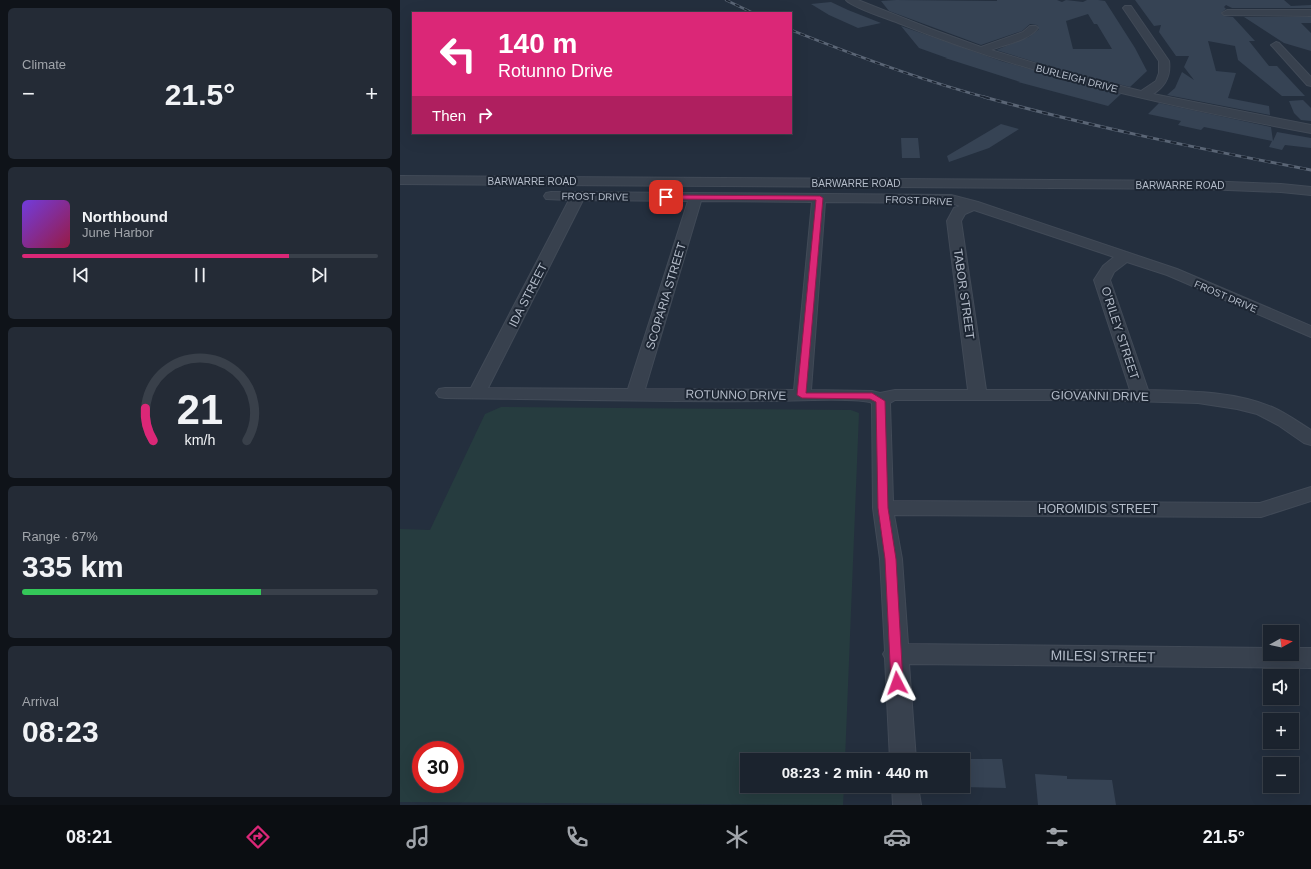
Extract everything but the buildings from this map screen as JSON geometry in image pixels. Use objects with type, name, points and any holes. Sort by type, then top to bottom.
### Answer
[{"type":"street","name":"BURLEIGH DRIVE","points":[[853,0],[912,26],[981,50],[1062,74],[1199,108],[1311,129]]},
{"type":"street","points":[[1128,8],[1164,61],[1166,69],[1164,78],[1158,86],[1154,90],[1142,95]]},
{"type":"street","points":[[1227,13],[1311,13]]},
{"type":"street","points":[[981,50],[1026,34],[1033,28]]},
{"type":"street","points":[[1276,45],[1311,83]]},
{"type":"street","name":"BARWARRE ROAD","points":[[400,180],[1204,185],[1273,187],[1311,191]]},
{"type":"street","name":"FROST DRIVE","points":[[551,196],[951,199],[974,204],[1172,272],[1311,332]]},
{"type":"street","name":"IDA STREET","points":[[477,394],[578,196]]},
{"type":"street","name":"SCOPARIA STREET","points":[[636,394],[696,198]]},
{"type":"street","points":[[802,395],[820,198]]},
{"type":"street","name":"TABOR STREET","points":[[974,204],[959,211],[954,221],[978,395]]},
{"type":"street","name":"O'RILEY STREET","points":[[1125,256],[1108,269],[1102,280],[1141,396]]},
{"type":"street","name":"ROTUNNO DRIVE","points":[[445,393],[872,396],[880,401]]},
{"type":"street","name":"GIOVANNI DRIVE","points":[[880,401],[886,397],[895,396],[978,395],[1141,396],[1211,399],[1257,408],[1284,422],[1311,440]]},
{"type":"street","points":[[880,401],[883,508],[891,559],[895,654],[902,753]]},
{"type":"street","name":"HOROMIDIS STREET","points":[[883,508],[1261,510],[1311,494]]},
{"type":"street","name":"MILESI STREET","points":[[895,654],[1311,658]]},
{"type":"street","points":[[905,793],[906,805]]},
{"type":"green space","points":[[501,407],[851,410],[859,413],[845,753],[740,753],[740,793],[844,793],[843,805],[400,802],[400,529],[430,530],[485,414]]},
{"type":"railway","points":[[726,0],[751,12]]},
{"type":"railway","points":[[792,30],[888,67],[988,98]]},
{"type":"railway","points":[[984,97],[1147,137],[1311,170]]},
{"type":"route","points":[[666,197],[820,198],[810,285],[802,395],[872,396],[880,401],[883,508],[891,559],[897,683]]}]
